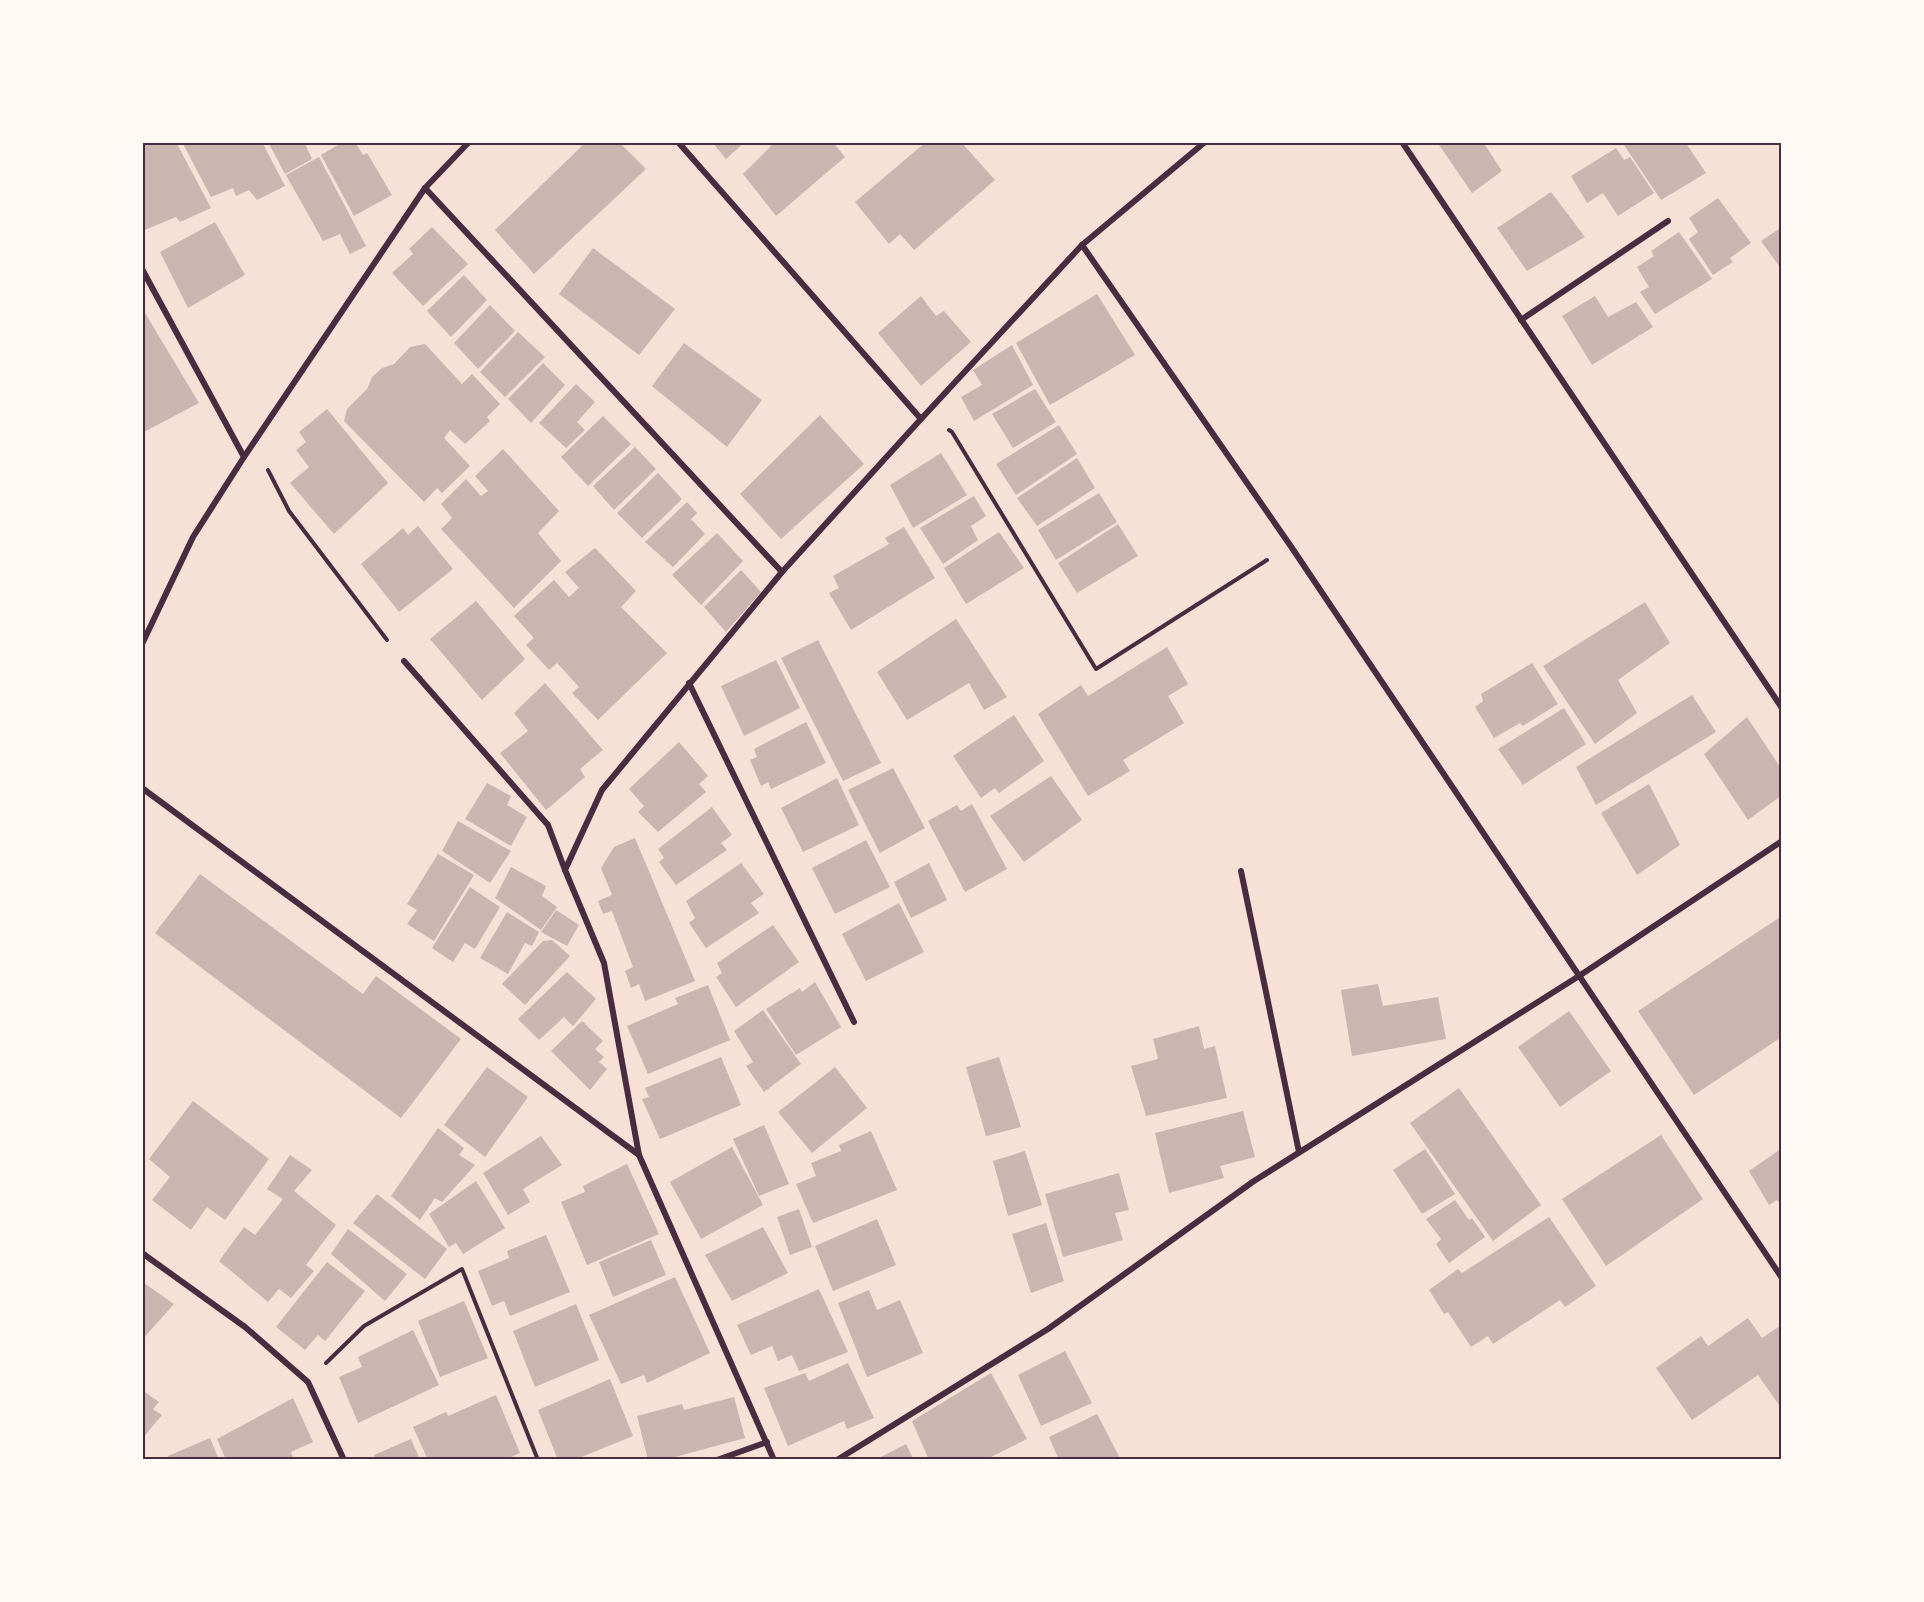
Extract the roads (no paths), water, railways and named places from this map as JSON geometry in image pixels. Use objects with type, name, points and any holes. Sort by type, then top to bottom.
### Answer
[{"type":"street","points":[[142,644],[193,537],[244,457],[425,188],[469,142]]},
{"type":"street","points":[[678,142],[921,419]]},
{"type":"street","points":[[565,870],[602,790],[782,572],[1082,245],[1204,142]]},
{"type":"street","points":[[1402,142],[1782,708]]},
{"type":"street","points":[[425,188],[782,572]]},
{"type":"street","points":[[1521,320],[1668,221]]},
{"type":"street","points":[[1082,245],[1290,545],[1782,1278]]},
{"type":"street","points":[[142,269],[244,457]]},
{"type":"street","points":[[404,661],[548,825],[604,963],[639,1155],[774,1460]]},
{"type":"street","points":[[689,683],[854,1022]]},
{"type":"street","points":[[142,788],[639,1155]]},
{"type":"street","points":[[837,1460],[1048,1329],[1254,1181],[1579,976],[1782,841]]},
{"type":"street","points":[[1241,871],[1299,1152]]},
{"type":"street","points":[[142,1253],[245,1327],[308,1382],[344,1460]]},
{"type":"street","points":[[717,1460],[767,1442]]}]
